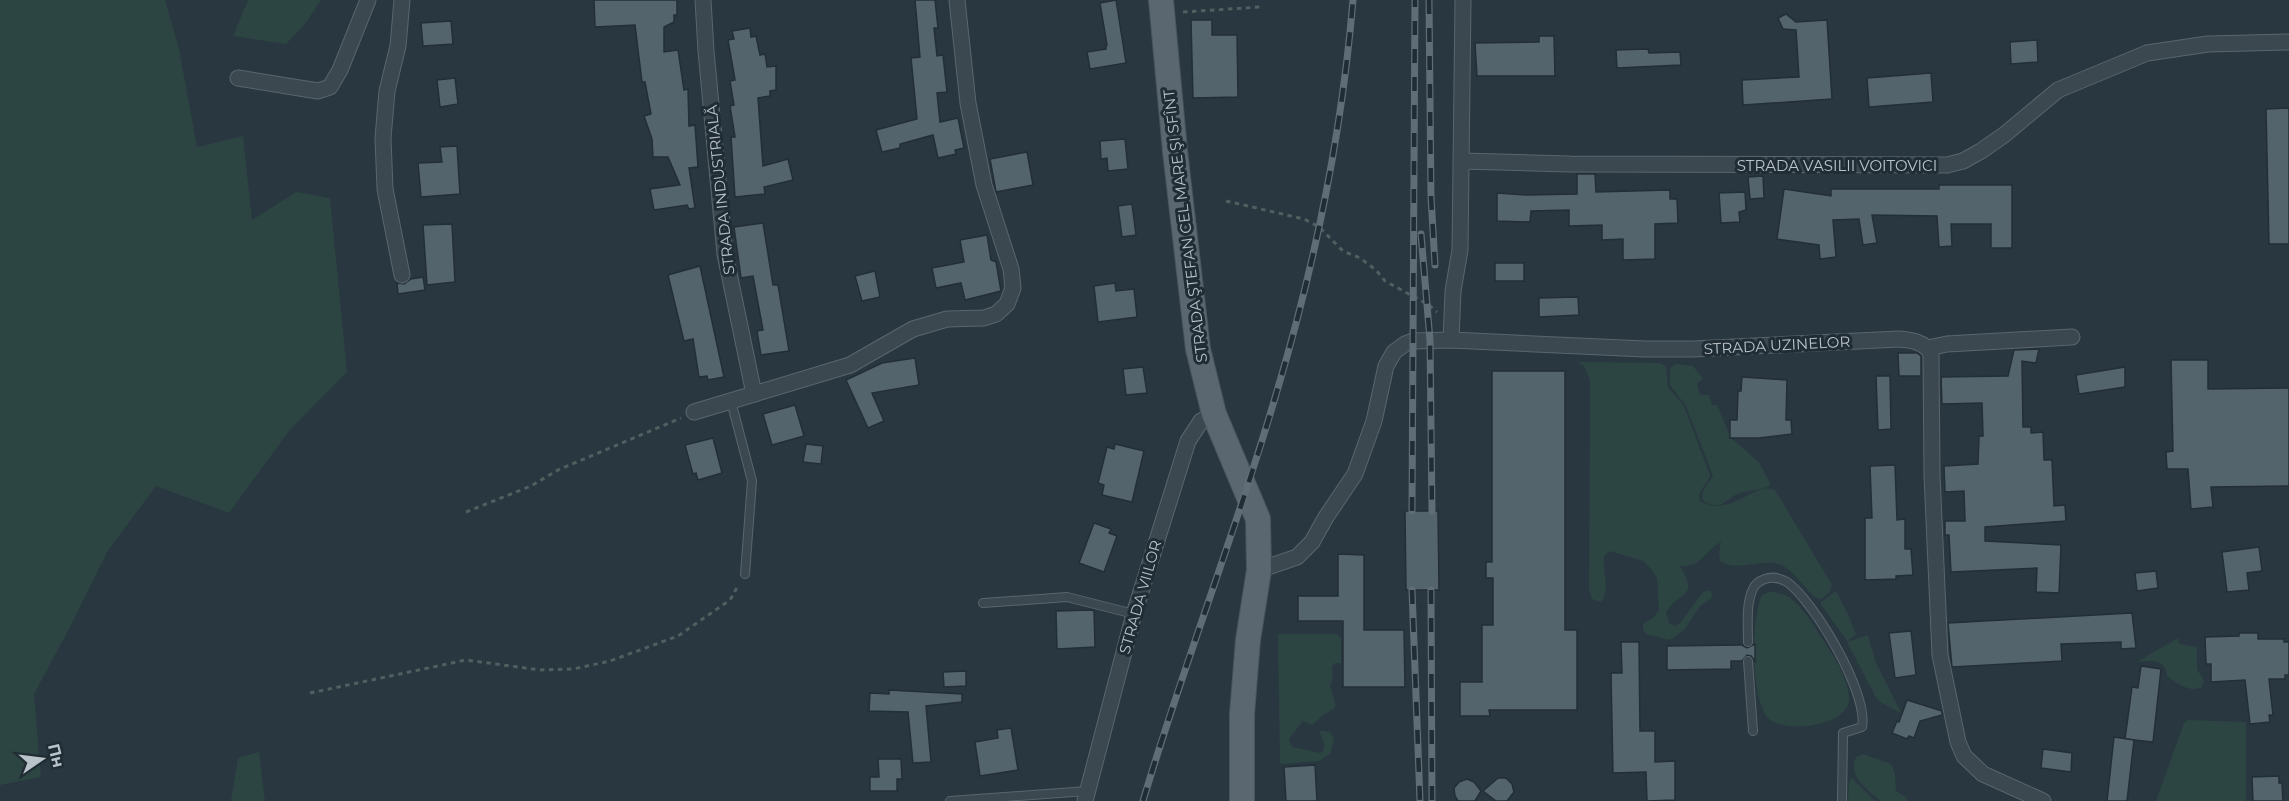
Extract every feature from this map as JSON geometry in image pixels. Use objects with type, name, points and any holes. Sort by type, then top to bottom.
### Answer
[{"type":"main road","name":"STRADA ŞTEFAN CEL MARE ŞI SFÎNT","points":[[1162,7],[1192,310],[1204,380],[1214,414],[1258,519],[1259,570],[1248,640],[1242,714],[1242,801]]},
{"type":"street","points":[[238,78],[318,91],[330,87],[340,70],[368,0]]},
{"type":"street","points":[[402,0],[399,46],[387,92],[383,138],[385,189],[402,275]]},
{"type":"street","name":"STRADA INDUSTRIALĂ","points":[[703,0],[725,254],[754,394]]},
{"type":"street","points":[[694,412],[850,365],[913,329],[947,319],[984,318],[996,314],[1006,304],[1013,288],[1011,269],[984,185],[968,103],[957,0]]},
{"type":"street","points":[[1451,340],[1453,291],[1460,250],[1463,0]]},
{"type":"street","name":"STRADA VASILII VOITOVICI","points":[[1461,161],[1581,164],[1947,165],[1964,161],[1981,151],[2058,90],[2139,56],[2174,48],[2208,44],[2289,42]]},
{"type":"street","points":[[2043,801],[1983,774],[1964,756],[1955,732],[1940,655],[1932,475],[1932,364],[1928,348],[1947,344],[2072,337]]},
{"type":"street","name":"STRADA UZINELOR","points":[[1259,570],[1286,562],[1305,550],[1347,488],[1370,436],[1383,374],[1389,359],[1405,344],[1451,340],[1657,349],[1734,348],[1899,339],[1919,342],[1928,348]]},
{"type":"street","name":"STRADA VIILOR","points":[[1086,796],[1134,614],[1188,441],[1201,421],[1214,414]]},
{"type":"lane","points":[[731,401],[752,482],[745,574]]},
{"type":"lane","points":[[1748,642],[1751,594],[1757,583],[1768,578],[1780,578],[1789,583],[1829,635],[1854,685],[1864,718],[1862,727],[1843,733],[1842,801]]},
{"type":"lane","points":[[983,603],[1067,597],[1134,614]]},
{"type":"lane","points":[[1748,661],[1753,731]]},
{"type":"lane","name":"STRADA VIILOR","points":[[950,801],[1086,796]]},
{"type":"path","points":[[1162,7],[1260,7]]},
{"type":"path","points":[[1226,201],[1304,219],[1319,227],[1343,250],[1377,270],[1385,281],[1452,320]]},
{"type":"path","points":[[466,512],[531,486],[558,470],[694,412]]},
{"type":"path","points":[[310,693],[466,660],[540,670],[573,669],[610,661],[678,636],[730,600],[745,574]]},
{"type":"green space","points":[[0,0],[165,0],[179,49],[197,147],[243,136],[252,220],[296,192],[330,198],[347,372],[289,431],[229,513],[156,486],[107,552],[34,694],[41,777],[0,785]]},
{"type":"green space","points":[[248,0],[321,0],[305,24],[286,44],[233,36]]},
{"type":"green space","points":[[1578,362],[1660,363],[1666,366],[1668,387],[1684,406],[1710,475],[1701,490],[1700,501],[1722,506],[1758,490],[1775,490],[1832,585],[1829,593],[1821,599],[1816,598],[1789,570],[1777,564],[1735,566],[1720,561],[1721,542],[1694,564],[1680,566],[1686,577],[1688,589],[1666,613],[1670,624],[1675,626],[1680,623],[1703,592],[1711,590],[1712,598],[1701,605],[1684,630],[1670,640],[1646,634],[1643,630],[1643,624],[1654,617],[1659,610],[1657,578],[1643,561],[1610,551],[1604,556],[1606,586],[1604,597],[1601,602],[1592,599],[1589,590],[1590,380],[1584,366]]},
{"type":"green space","points":[[1676,364],[1693,366],[1703,379],[1697,383],[1700,395],[1709,395],[1712,405],[1717,405],[1731,438],[1759,462],[1771,485],[1737,494],[1718,505],[1702,500],[1703,491],[1713,476],[1686,406],[1670,385],[1670,368]]},
{"type":"green space","points":[[1836,591],[1856,635],[1847,641],[1820,603]]},
{"type":"green space","points":[[1770,592],[1786,596],[1800,607],[1839,666],[1847,685],[1849,701],[1845,710],[1837,717],[1813,725],[1787,726],[1769,719],[1763,709],[1758,695],[1754,640],[1758,606],[1762,595]]},
{"type":"green space","points":[[1278,634],[1336,634],[1341,638],[1341,663],[1335,663],[1332,667],[1333,677],[1330,686],[1336,705],[1334,709],[1312,725],[1303,721],[1289,739],[1292,747],[1320,753],[1323,751],[1324,743],[1319,731],[1331,733],[1334,739],[1330,754],[1319,761],[1280,763]]},
{"type":"green space","points":[[1868,635],[1876,663],[1902,714],[1880,702],[1875,696],[1847,642]]},
{"type":"green space","points":[[2178,638],[2179,644],[2197,647],[2197,669],[2204,681],[2202,687],[2198,689],[2180,685],[2168,677],[2165,668],[2160,663],[2137,662]]},
{"type":"green space","points":[[2188,720],[2246,722],[2246,801],[2156,801],[2184,723]]},
{"type":"green space","points":[[259,752],[265,801],[231,801],[238,758]]},
{"type":"green space","points":[[1863,754],[1891,764],[1895,773],[1896,791],[1906,797],[1907,801],[1881,801],[1865,788],[1854,770],[1856,757]]},
{"type":"green space","points":[[1852,778],[1875,801],[1848,801],[1849,783]]},
{"type":"building","points":[[594,0],[677,0],[677,15],[674,15],[674,22],[664,27],[664,52],[678,50],[684,90],[688,89],[689,126],[695,125],[698,167],[689,168],[695,208],[689,209],[687,205],[654,210],[650,189],[680,185],[668,157],[653,157],[652,139],[644,116],[651,114],[645,82],[642,82],[635,25],[595,27]]},
{"type":"building","points":[[915,0],[935,0],[938,28],[934,28],[937,56],[943,55],[947,92],[937,93],[940,122],[958,118],[964,148],[955,150],[956,154],[938,158],[933,135],[900,144],[900,148],[882,152],[876,130],[917,119],[911,58],[920,57]]},
{"type":"building","points":[[1116,0],[1126,63],[1090,69],[1087,52],[1106,49],[1107,45],[1100,3]]},
{"type":"building","points":[[1786,14],[1796,22],[1827,20],[1832,99],[1743,105],[1742,80],[1799,77],[1796,30],[1783,29],[1778,18]]},
{"type":"building","points":[[1191,20],[1212,20],[1212,35],[1237,35],[1238,97],[1193,98]]},
{"type":"building","points":[[451,21],[453,44],[423,46],[421,23]]},
{"type":"building","points":[[750,28],[751,37],[756,36],[760,55],[765,54],[767,67],[776,66],[776,90],[770,91],[770,96],[758,98],[763,166],[788,159],[793,180],[764,187],[765,194],[735,197],[731,137],[735,137],[730,106],[734,105],[730,81],[735,80],[728,40],[734,39],[732,31]]},
{"type":"building","points":[[1539,36],[1554,36],[1555,76],[1477,76],[1475,43],[1539,42]]},
{"type":"building","points":[[2037,40],[2038,62],[2011,64],[2010,42]]},
{"type":"building","points":[[1648,49],[1649,53],[1680,52],[1681,65],[1617,68],[1616,50]]},
{"type":"building","points":[[1931,73],[1933,102],[1869,107],[1867,78]]},
{"type":"building","points":[[455,78],[458,104],[440,107],[437,80]]},
{"type":"building","points":[[2289,108],[2289,244],[2269,244],[2266,109]]},
{"type":"building","points":[[1125,139],[1128,169],[1108,171],[1107,158],[1101,159],[1100,141]]},
{"type":"building","points":[[457,146],[460,194],[421,197],[418,163],[442,162],[440,147]]},
{"type":"building","points":[[1027,152],[1033,185],[996,192],[990,159]]},
{"type":"building","points":[[1577,174],[1595,174],[1596,192],[1670,190],[1670,199],[1677,199],[1678,223],[1655,224],[1655,259],[1623,260],[1623,239],[1602,240],[1602,225],[1569,226],[1569,210],[1531,211],[1530,222],[1497,221],[1497,193],[1577,194]]},
{"type":"building","points":[[1763,176],[1764,198],[1750,199],[1748,177]]},
{"type":"building","points":[[1939,185],[2012,185],[2012,248],[1991,248],[1991,224],[1951,224],[1952,246],[1939,247],[1937,216],[1872,215],[1877,243],[1863,245],[1859,219],[1833,220],[1836,257],[1820,259],[1819,245],[1777,239],[1784,189],[1831,196],[1831,189],[1939,189]]},
{"type":"building","points":[[1745,192],[1746,210],[1739,212],[1740,222],[1721,223],[1719,193]]},
{"type":"building","points":[[1132,204],[1136,235],[1122,237],[1118,206]]},
{"type":"building","points":[[763,223],[773,285],[778,285],[789,351],[761,355],[757,331],[763,330],[753,276],[741,278],[734,227]]},
{"type":"building","points":[[452,224],[455,282],[427,285],[423,225]]},
{"type":"building","points":[[987,235],[991,260],[996,262],[1001,291],[965,300],[961,283],[936,288],[932,268],[964,262],[960,240]]},
{"type":"building","points":[[1495,263],[1524,263],[1524,281],[1495,281]]},
{"type":"building","points":[[700,266],[724,377],[708,380],[707,376],[699,377],[693,339],[684,341],[668,275]]},
{"type":"building","points":[[875,271],[880,297],[862,301],[855,276]]},
{"type":"building","points":[[423,277],[425,290],[398,294],[397,283],[404,284],[411,279]]},
{"type":"building","points":[[1115,283],[1116,291],[1134,289],[1137,317],[1098,322],[1094,286]]},
{"type":"building","points":[[1578,297],[1579,315],[1539,317],[1539,298]]},
{"type":"building","points":[[2039,349],[2036,363],[2022,361],[2023,427],[2031,427],[2031,433],[2043,432],[2044,460],[2052,460],[2054,506],[2065,505],[2066,521],[1985,527],[1985,541],[2061,545],[2059,593],[2036,592],[2037,568],[1951,572],[1949,535],[1945,535],[1945,521],[1965,521],[1964,491],[1945,492],[1944,466],[1978,464],[1979,436],[1983,436],[1982,403],[1942,404],[1941,377],[2008,376],[2014,350]]},
{"type":"building","points":[[1898,353],[1917,353],[1921,356],[1921,376],[1899,376]]},
{"type":"building","points":[[915,358],[919,385],[872,393],[884,421],[868,428],[846,380],[882,363]]},
{"type":"building","points":[[2171,360],[2208,360],[2208,389],[2289,388],[2289,486],[2211,487],[2213,507],[2191,509],[2188,469],[2167,469],[2166,452],[2173,451]]},
{"type":"building","points":[[1143,367],[1147,393],[1126,395],[1123,369]]},
{"type":"building","points":[[2125,367],[2125,387],[2079,394],[2076,375]]},
{"type":"building","points":[[1492,371],[1565,371],[1565,630],[1577,630],[1577,710],[1489,710],[1490,716],[1460,716],[1460,682],[1482,682],[1482,625],[1493,625],[1493,578],[1486,578],[1486,562],[1492,562]]},
{"type":"building","points":[[1876,376],[1890,376],[1891,429],[1878,430]]},
{"type":"building","points":[[1742,377],[1787,380],[1786,420],[1791,420],[1792,434],[1759,438],[1730,438],[1730,420],[1737,420],[1738,391],[1741,391]]},
{"type":"building","points":[[795,405],[804,436],[772,445],[763,414]]},
{"type":"building","points":[[713,438],[722,473],[698,480],[696,473],[693,474],[685,445]]},
{"type":"building","points":[[806,444],[823,446],[821,464],[803,462]]},
{"type":"building","points":[[1115,444],[1144,451],[1132,502],[1102,495],[1104,485],[1098,483],[1107,447],[1114,449]]},
{"type":"building","points":[[1895,465],[1897,520],[1905,519],[1905,549],[1911,549],[1913,575],[1896,576],[1896,579],[1865,580],[1865,518],[1872,518],[1870,466]]},
{"type":"building","points":[[1405,511],[1438,511],[1439,590],[1406,590]]},
{"type":"building","points":[[1094,523],[1111,529],[1109,533],[1117,536],[1104,572],[1079,563]]},
{"type":"building","points":[[2259,547],[2262,571],[2247,573],[2249,590],[2227,592],[2222,552]]},
{"type":"building","points":[[1338,554],[1364,555],[1364,630],[1404,630],[1405,687],[1343,687],[1343,621],[1298,621],[1298,596],[1338,596]]},
{"type":"building","points":[[2156,571],[2158,588],[2137,591],[2135,573]]},
{"type":"building","points":[[1094,610],[1095,647],[1057,649],[1056,611]]},
{"type":"building","points":[[2132,613],[2136,648],[2121,649],[2121,642],[2061,644],[2062,661],[1952,667],[1948,623]]},
{"type":"building","points":[[1911,631],[1916,675],[1895,678],[1889,633]]},
{"type":"building","points":[[2239,633],[2258,633],[2258,639],[2284,639],[2284,642],[2289,642],[2289,675],[2285,675],[2285,679],[2269,679],[2273,715],[2269,715],[2270,722],[2250,724],[2245,680],[2211,682],[2211,664],[2206,664],[2205,637],[2239,636]]},
{"type":"building","points":[[1621,642],[1639,642],[1640,731],[1655,731],[1655,762],[1675,761],[1675,800],[1647,801],[1646,772],[1613,773],[1611,673],[1622,673]]},
{"type":"building","points":[[1740,644],[1747,648],[1755,644],[1755,661],[1747,655],[1742,661],[1731,661],[1731,669],[1667,670],[1667,646]]},
{"type":"building","points":[[2141,666],[2161,669],[2153,742],[2125,739],[2132,687],[2138,688]]},
{"type":"building","points":[[966,671],[966,686],[944,687],[943,672]]},
{"type":"building","points":[[889,690],[962,694],[962,702],[926,706],[931,762],[913,763],[908,712],[869,711],[870,693],[889,694]]},
{"type":"building","points":[[1907,700],[1942,711],[1942,715],[1920,721],[1914,738],[1909,736],[1907,739],[1892,733],[1897,721],[1899,722]]},
{"type":"building","points":[[1011,728],[1018,770],[980,776],[975,742],[998,738],[997,730]]},
{"type":"building","points":[[2114,737],[2134,740],[2127,801],[2107,801]]},
{"type":"building","points":[[2043,749],[2072,753],[2071,772],[2041,768]]},
{"type":"building","points":[[878,759],[901,759],[902,779],[897,779],[897,791],[870,791],[870,777],[879,777]]},
{"type":"building","points":[[1315,765],[1317,801],[1286,801],[1284,767]]},
{"type":"building","points":[[2279,776],[2279,783],[2282,783],[2283,801],[2253,801],[2252,777]]},
{"type":"building","points":[[1498,778],[1506,778],[1512,784],[1514,792],[1507,801],[1496,801],[1483,791]]},
{"type":"building","points":[[1467,779],[1474,782],[1481,791],[1475,801],[1458,801],[1454,788],[1459,782]]},
{"type":"railway","points":[[1143,801],[1245,494],[1291,343],[1315,246],[1334,148],[1353,0]]},
{"type":"railway","points":[[1412,511],[1415,0]]},
{"type":"railway","points":[[1429,0],[1431,197],[1435,265]]},
{"type":"railway","points":[[1421,234],[1430,340],[1432,511]]},
{"type":"railway","points":[[1412,590],[1420,801]]},
{"type":"railway","points":[[1431,590],[1432,801]]}]
